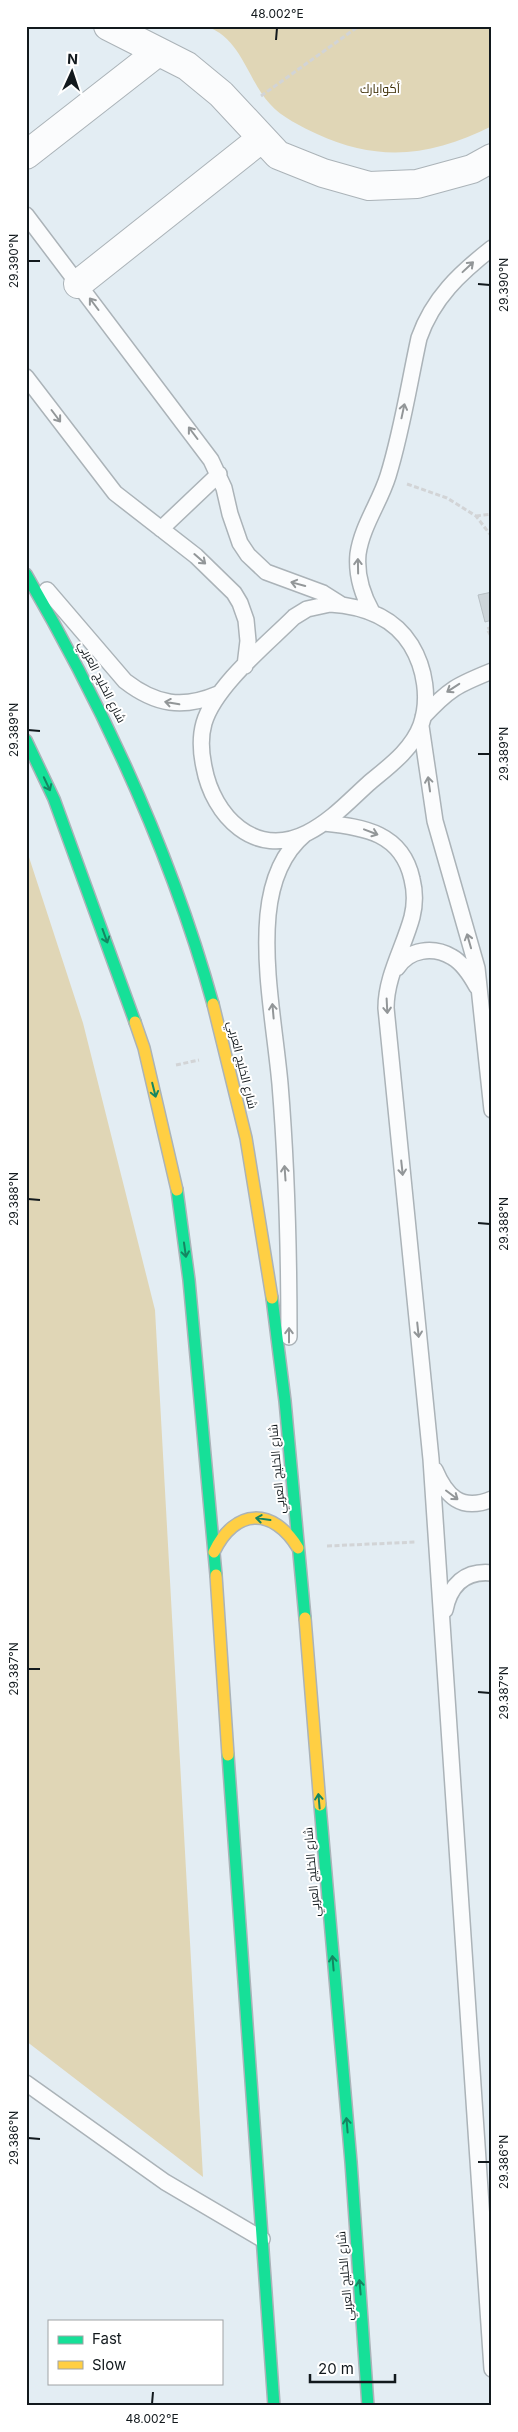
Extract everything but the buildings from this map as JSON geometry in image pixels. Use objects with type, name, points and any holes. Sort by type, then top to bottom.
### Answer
[{"type":"main road","name":"شارع الخليج العربي","points":[[26,574],[95,694],[128,768],[186,918],[205,976],[226,1054],[258,1211],[289,1436],[363,2322],[368,2406]]},
{"type":"main road","points":[[26,740],[54,799],[138,1029],[179,1200],[189,1280],[214,1552],[274,2406]]},
{"type":"main road","points":[[214,1552],[220,1538],[230,1526],[239,1521],[254,1518],[270,1520],[279,1524],[287,1530],[298,1548]]},
{"type":"street","points":[[108,26],[187,66],[221,94],[278,156],[323,173],[369,186],[417,184],[472,169],[492,158]]},
{"type":"street","points":[[26,155],[158,52]]},
{"type":"street","points":[[78,284],[262,138]]},
{"type":"lane","points":[[26,215],[202,446],[219,474],[240,543],[248,555],[266,572],[323,593],[342,605]]},
{"type":"lane","points":[[372,612],[361,589],[358,554],[365,529],[388,478],[419,338],[426,318],[450,284],[492,248]]},
{"type":"lane","points":[[26,377],[115,493],[213,571],[240,603],[246,620],[248,641],[245,666]]},
{"type":"lane","points":[[161,529],[219,474]]},
{"type":"lane","points":[[26,566],[125,681],[135,689],[152,698],[177,704],[190,704],[218,694]]},
{"type":"lane","points":[[305,834],[275,839],[255,837],[243,832],[221,810],[206,780],[201,751],[204,723],[218,694],[294,617],[318,606],[342,605],[372,612],[389,620],[401,631],[417,655],[425,683],[422,722],[435,821],[477,968],[492,1110]]},
{"type":"lane","points":[[289,1436],[287,1203],[280,1086],[269,974],[268,915],[280,866],[295,843],[305,834],[324,823],[411,744],[422,722],[445,693],[459,684],[492,671]]},
{"type":"lane","points":[[324,823],[355,826],[376,833],[392,843],[406,861],[414,890],[412,914],[390,980],[386,1008],[431,1459],[492,2369]]},
{"type":"lane","points":[[390,980],[398,965],[407,956],[420,951],[437,952],[452,957],[459,962],[481,995]]},
{"type":"lane","points":[[431,1459],[446,1493],[454,1499],[470,1503],[492,1499]]},
{"type":"lane","points":[[442,1628],[447,1602],[456,1584],[467,1575],[481,1572],[492,1573]]},
{"type":"lane","points":[[26,2083],[165,2182],[262,2239]]},
{"type":"lane","points":[[363,2322],[382,2406]]},
{"type":"path","points":[[238,112],[359,26]]},
{"type":"path","points":[[388,478],[447,498],[476,516],[492,537]]},
{"type":"path","points":[[476,516],[492,514]]},
{"type":"path","points":[[492,627],[487,629],[492,638]]},
{"type":"path","points":[[149,1071],[226,1054]]},
{"type":"path","points":[[298,1548],[436,1541]]},
{"type":"green space","name":"أكوابارك","points":[[206,26],[492,26],[492,126],[448,144],[406,152],[362,149],[340,143],[298,125],[275,109],[262,94],[243,60],[228,40]]},
{"type":"green space","points":[[26,848],[83,1023],[155,1310],[203,2177],[26,2041]]},
{"type":"traffic: fast","points":[[26,574],[83,677],[133,783],[177,892],[213,1004]]},
{"type":"traffic: fast","points":[[26,740],[54,799],[135,1022]]},
{"type":"traffic: fast","points":[[177,1190],[189,1280],[216,1575]]},
{"type":"traffic: fast","points":[[272,1298],[285,1401],[305,1618]]},
{"type":"traffic: fast","points":[[228,1755],[274,2406]]},
{"type":"traffic: fast","points":[[320,1805],[351,2162],[368,2406]]},
{"type":"traffic: slow","points":[[213,1004],[246,1138],[272,1298]]},
{"type":"traffic: slow","points":[[135,1022],[144,1048],[177,1190]]},
{"type":"traffic: slow","points":[[214,1552],[232,1527],[243,1521],[255,1518],[277,1525],[298,1548]]},
{"type":"traffic: slow","points":[[216,1575],[228,1755]]},
{"type":"traffic: slow","points":[[305,1618],[320,1805]]}]
